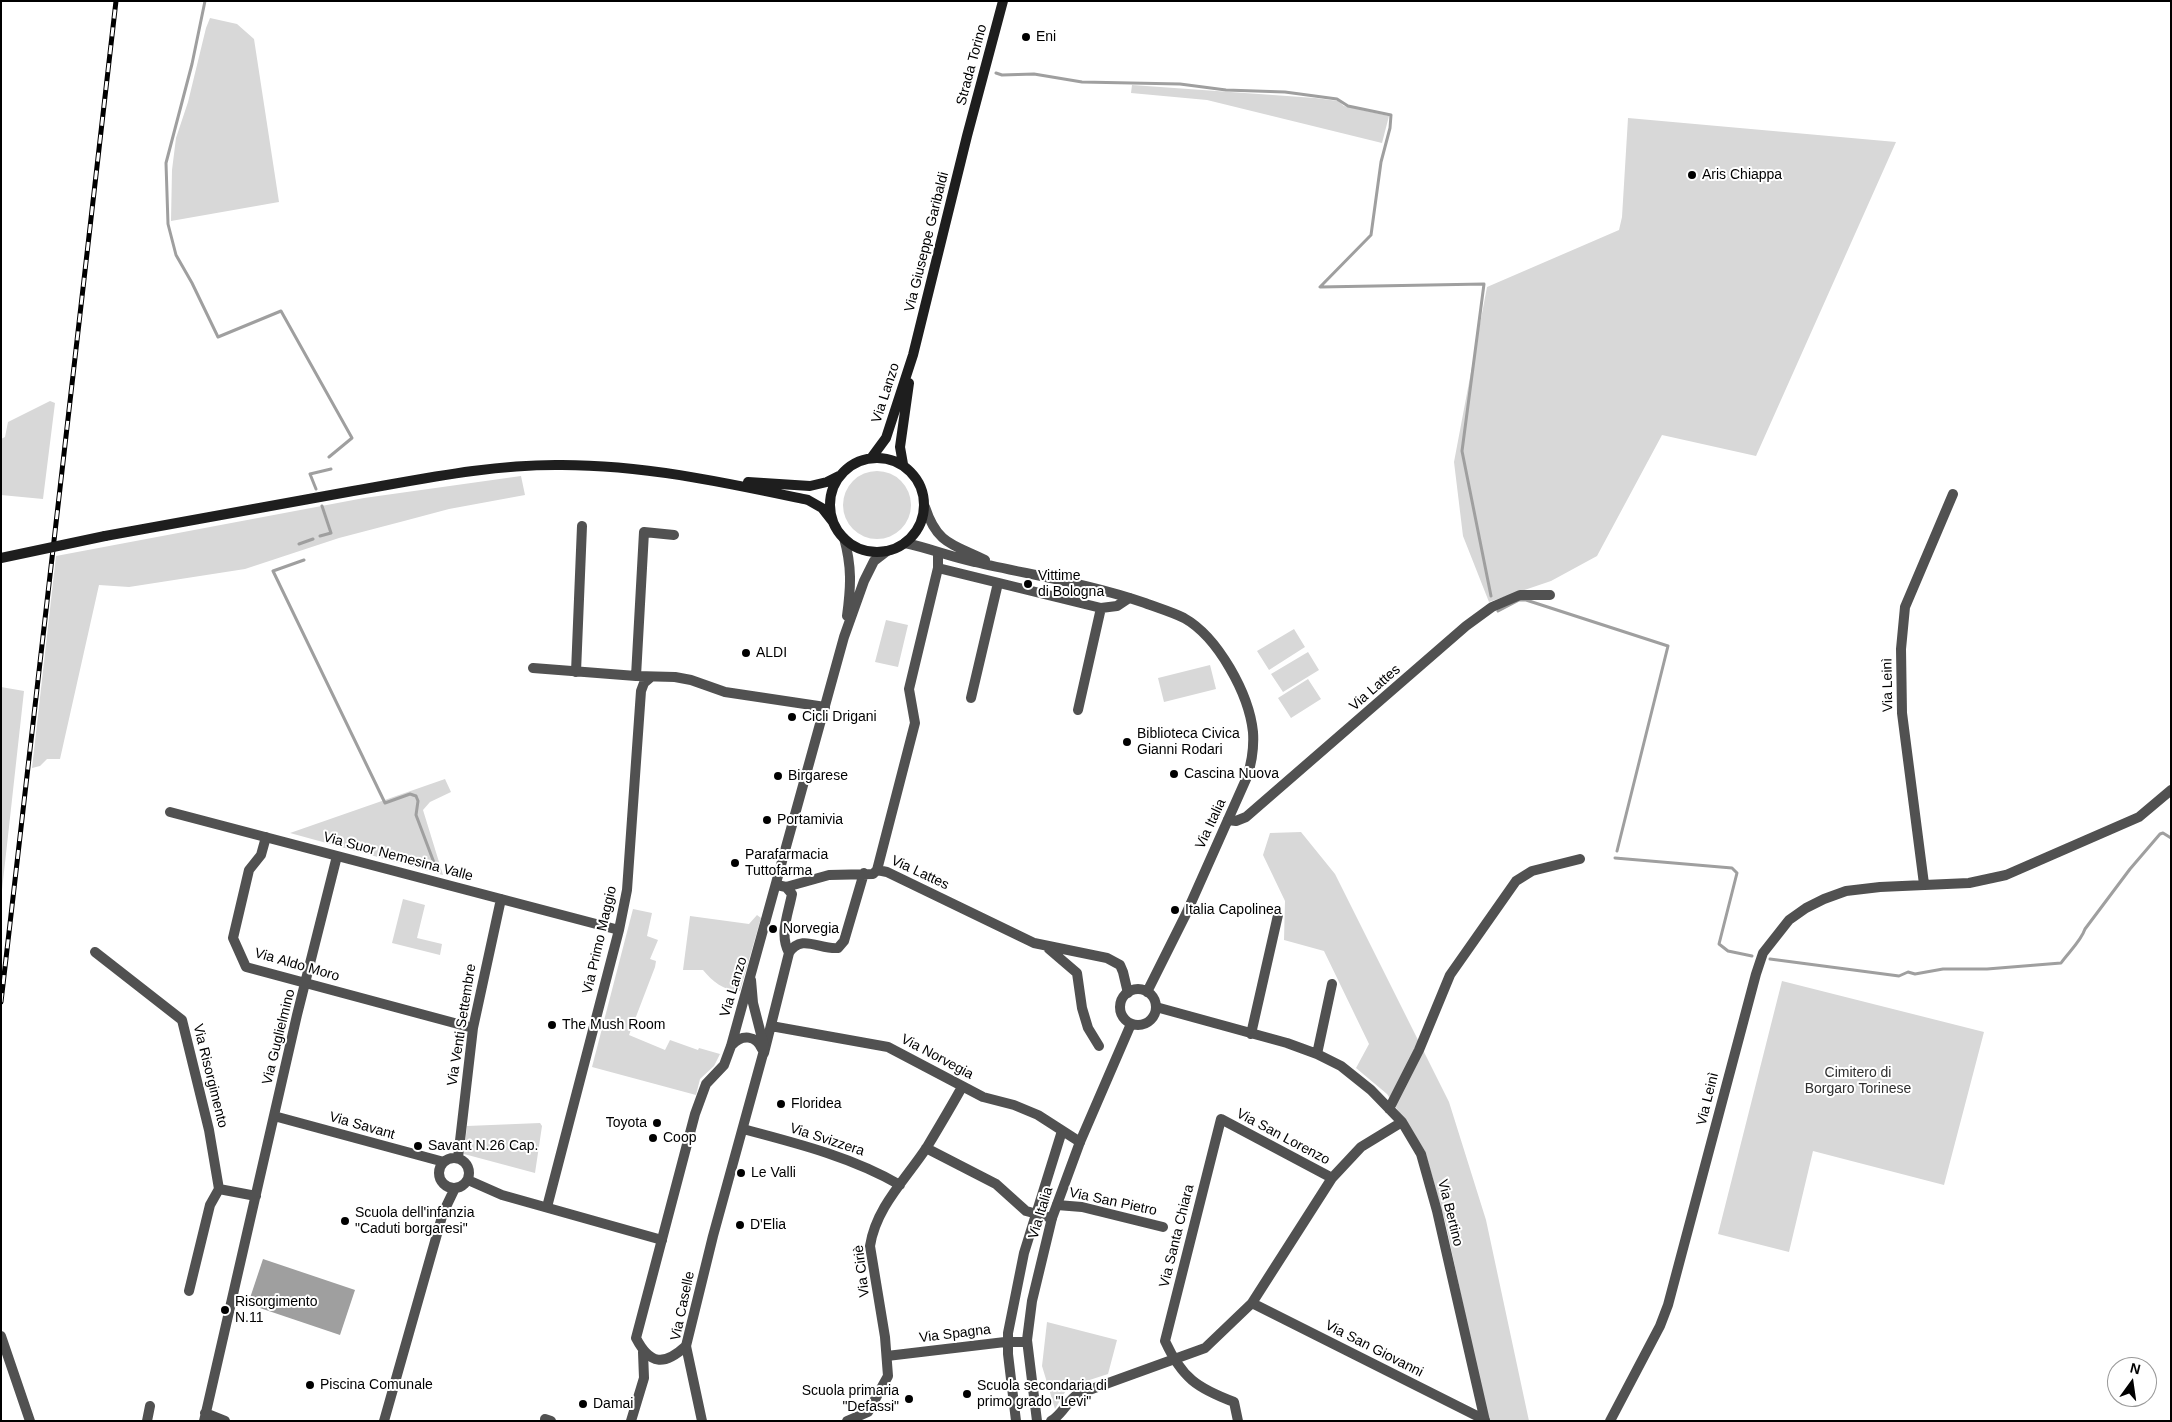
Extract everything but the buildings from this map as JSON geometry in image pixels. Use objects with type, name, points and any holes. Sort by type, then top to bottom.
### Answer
[{"type":"main road","name":"Strada Torino","points":[[967,136],[1003,1]]},
{"type":"main road","name":"Via Giuseppe Garibaldi","points":[[913,354],[967,136]]},
{"type":"main road","name":"Via Lanzo","points":[[872,457],[886,438],[913,354]]},
{"type":"main road","name":"Via Lanzo","points":[[903,464],[900,447],[913,354]]},
{"type":"main road","points":[[1,558],[104,536],[429,478],[489,469],[561,465],[653,470],[709,479],[808,500],[822,508],[844,538],[860,549],[878,552],[887,551],[905,543],[919,527],[925,507],[924,497],[917,478],[903,464],[888,458],[872,457],[854,463],[840,475],[827,482],[810,486],[709,479]]},
{"type":"main road","points":[[833,522],[830,498],[833,486],[840,475]]},
{"type":"street","name":"Via Leinì","points":[[1924,884],[1902,713],[1901,649],[1905,607],[1953,494]]},
{"type":"street","name":"Via Italia","points":[[925,507],[932,527],[944,541],[997,566]]},
{"type":"street","points":[[576,672],[582,526]]},
{"type":"street","points":[[636,676],[644,532],[674,535]]},
{"type":"street","name":"Via Lanzo","points":[[844,538],[850,559],[851,574],[844,637]]},
{"type":"street","name":"Via Italia","points":[[905,543],[938,553],[1129,598],[1183,618],[1215,644],[1225,659],[1246,704],[1253,730],[1251,765],[1186,914],[1146,992]]},
{"type":"street","name":"Via Lanzo","points":[[643,1352],[636,1338],[695,1114],[706,1084],[724,1065],[732,1045],[781,886],[844,637],[864,581],[874,561],[887,551]]},
{"type":"street","points":[[878,870],[915,723],[909,689],[938,568],[938,553]]},
{"type":"street","points":[[938,568],[1102,608],[1117,606],[1129,598]]},
{"type":"street","points":[[971,698],[998,583]]},
{"type":"street","name":"Via Lattes","points":[[1228,820],[1236,822],[1246,817],[1466,626],[1492,607],[1520,595],[1550,596]]},
{"type":"street","points":[[1078,710],[1102,608]]},
{"type":"street","points":[[532,668],[684,678],[725,692],[825,707]]},
{"type":"street","name":"Via Primo Maggio","points":[[547,1207],[620,930],[627,890],[641,691],[644,684],[651,677]]},
{"type":"street","name":"Via Leinì","points":[[1610,1421],[1660,1326],[1668,1305],[1746,1005],[1763,953],[1789,920],[1806,908],[1846,891],[1924,884],[1970,883],[2006,876],[2140,817],[2171,790]]},
{"type":"street","name":"Via Suor Nemesina Valle","points":[[170,812],[620,930]]},
{"type":"street","name":"Via Aldo Moro","points":[[266,837],[262,855],[250,870],[232,938],[246,967],[473,1028]]},
{"type":"street","name":"Via Guglielmino","points":[[256,1196],[337,856]]},
{"type":"street","points":[[1389,1109],[1419,1050],[1450,975],[1516,881],[1532,871],[1580,859]]},
{"type":"street","name":"Via Lattes","points":[[781,886],[829,876],[873,874],[878,870],[892,874],[1034,943],[1107,958],[1120,965],[1128,992]]},
{"type":"street","points":[[742,1129],[764,1054],[789,953],[792,948],[800,943],[808,942],[838,948],[844,941],[864,873]]},
{"type":"street","points":[[781,886],[792,894],[784,933],[784,944],[789,953]]},
{"type":"street","name":"Via Venti Settembre","points":[[458,1158],[473,1028],[501,899]]},
{"type":"street","points":[[1251,1034],[1278,915]]},
{"type":"street","name":"Via Lattes","points":[[1046,946],[1069,964],[1077,973],[1082,1008],[1088,1028],[1099,1046]]},
{"type":"street","name":"Via Risorgimento","points":[[95,952],[182,1020],[209,1130],[219,1189]]},
{"type":"street","points":[[751,980],[752,1003],[764,1046],[764,1054]]},
{"type":"street","points":[[1317,1054],[1332,984]]},
{"type":"street","points":[[1137,990],[1146,992],[1154,998],[1155,1013],[1148,1022],[1137,1025],[1131,1024],[1124,1017],[1120,1007],[1124,996],[1128,992],[1137,990]]},
{"type":"street","name":"Via Bertino","points":[[1156,1007],[1317,1054],[1341,1066],[1370,1090],[1402,1122],[1421,1154],[1434,1201],[1485,1420]]},
{"type":"street","name":"Via Italia","points":[[1037,1421],[1027,1342],[1032,1301],[1052,1218],[1080,1142],[1131,1024]]},
{"type":"street","name":"Via Norvegia","points":[[771,1026],[888,1047],[983,1097],[1014,1105],[1038,1115],[1080,1142]]},
{"type":"street","points":[[732,1045],[737,1040],[751,1037],[758,1040],[764,1054]]},
{"type":"street","name":"Via Ciriè","points":[[847,1421],[868,1412],[888,1376],[887,1356],[870,1246],[877,1219],[926,1148],[962,1087]]},
{"type":"street","name":"Via Savant","points":[[274,1116],[444,1162]]},
{"type":"street","name":"Via San Lorenzo","points":[[1220,1119],[1332,1178]]},
{"type":"street","name":"Via Santa Chiara","points":[[1173,1359],[1166,1341],[1220,1119]]},
{"type":"street","points":[[1051,1421],[1056,1418],[1070,1399],[1078,1394],[1205,1348],[1252,1303],[1332,1178],[1361,1147],[1402,1122]]},
{"type":"street","name":"Via Svizzera","points":[[742,1129],[876,1171],[900,1185]]},
{"type":"street","name":"Via Caselle","points":[[702,1421],[686,1346],[742,1129]]},
{"type":"street","name":"Via Italia","points":[[1016,1421],[1008,1333],[1024,1253],[1062,1131]]},
{"type":"street","points":[[926,1148],[996,1184],[1026,1211],[1052,1218]]},
{"type":"street","points":[[443,1213],[444,1184],[439,1176],[439,1170],[444,1162],[453,1157],[458,1158],[468,1166],[468,1180],[465,1184],[455,1188],[444,1184]]},
{"type":"street","points":[[468,1180],[502,1195],[662,1240]]},
{"type":"street","points":[[384,1421],[443,1213],[455,1188]]},
{"type":"street","points":[[189,1291],[210,1205],[219,1189],[256,1196],[204,1417],[226,1421]]},
{"type":"street","name":"Via San Pietro","points":[[1057,1205],[1082,1207],[1163,1227]]},
{"type":"street","name":"Via San Giovanni","points":[[1252,1303],[1485,1420]]},
{"type":"street","points":[[1,1336],[30,1421]]},
{"type":"street","name":"Via Spagna","points":[[887,1356],[1008,1342],[1027,1342]]},
{"type":"street","points":[[644,1378],[662,1360],[674,1357],[686,1346]]},
{"type":"street","points":[[643,1352],[662,1360]]},
{"type":"street","points":[[632,1421],[644,1378],[643,1352]]},
{"type":"street","points":[[1173,1359],[1193,1383],[1209,1393],[1234,1402],[1238,1421]]},
{"type":"street","points":[[147,1421],[150,1406]]},
{"type":"green space","points":[[210,18],[237,24],[254,39],[279,202],[171,221],[172,170],[176,138],[188,102]]},
{"type":"green space","points":[[1132,85],[1315,98],[1338,101],[1344,106],[1389,116],[1382,143],[1207,100],[1131,93]]},
{"type":"green space","points":[[1628,118],[1896,142],[1756,456],[1662,435],[1597,556],[1551,581],[1489,602],[1463,536],[1454,462],[1487,287],[1619,230],[1622,217]]},
{"type":"green space","points":[[50,401],[55,403],[43,499],[1,495],[1,439],[5,437],[8,422]]},
{"type":"green space","points":[[884,471],[896,477],[905,486],[911,498],[909,518],[901,529],[884,539],[870,539],[853,529],[845,518],[843,498],[853,481],[864,473]]},
{"type":"green space","points":[[521,476],[525,495],[449,509],[339,538],[245,569],[129,587],[99,585],[60,759],[47,759],[40,766],[32,768],[56,556],[364,498]]},
{"type":"green space","points":[[886,620],[908,625],[898,667],[875,662]]},
{"type":"green space","points":[[1294,629],[1305,647],[1269,670],[1257,651]]},
{"type":"green space","points":[[1308,652],[1319,670],[1283,692],[1271,674]]},
{"type":"green space","points":[[1210,665],[1216,689],[1164,702],[1158,678]]},
{"type":"green space","points":[[1308,679],[1321,699],[1291,718],[1278,698]]},
{"type":"green space","points":[[1,687],[24,691],[1,899]]},
{"type":"green space","points":[[445,779],[451,792],[430,802],[423,810],[443,875],[290,833]]},
{"type":"green space","points":[[1301,832],[1335,874],[1449,1102],[1486,1220],[1529,1421],[1488,1421],[1446,1225],[1425,1151],[1387,1094],[1356,1068],[1369,1044],[1324,951],[1284,940],[1285,901],[1263,855],[1270,833]]},
{"type":"green space","points":[[403,899],[425,905],[417,938],[442,944],[440,955],[392,943]]},
{"type":"green space","points":[[633,909],[652,913],[647,936],[658,940],[650,959],[656,961],[655,967],[629,1035],[665,1050],[670,1040],[698,1050],[699,1048],[720,1054],[714,1066],[700,1079],[696,1095],[592,1067]]},
{"type":"green space","points":[[757,915],[761,918],[740,991],[734,991],[719,985],[703,970],[683,970],[690,916],[749,924]]},
{"type":"green space","name":"Cimitero di Borgaro Torinese","points":[[1782,981],[1984,1032],[1944,1185],[1813,1151],[1789,1252],[1718,1234]]},
{"type":"green space","points":[[540,1123],[542,1126],[535,1173],[464,1154],[467,1126]]},
{"type":"green space","points":[[1047,1322],[1117,1340],[1108,1374],[1068,1387],[1055,1409],[1042,1366]]},
{"type":"shaded area","points":[[263,1259],[355,1290],[340,1335],[248,1304]]},
{"type":"waterway","points":[[205,1],[192,64],[166,163],[168,224],[176,255],[218,337],[281,311],[352,438],[329,457]]},
{"type":"waterway","points":[[996,73],[1002,75],[1034,74],[1082,82],[1180,84],[1226,90],[1285,92],[1337,99],[1348,106],[1391,115],[1390,128],[1381,162],[1371,235],[1320,287],[1484,284],[1462,451],[1491,596]]},
{"type":"waterway","points":[[316,489],[310,474],[331,469]]},
{"type":"waterway","points":[[320,536],[331,533],[322,506]]},
{"type":"waterway","points":[[299,544],[313,539]]},
{"type":"waterway","points":[[304,560],[273,571],[385,803],[410,794],[416,796],[418,801],[416,815],[436,868]]},
{"type":"waterway","points":[[1498,611],[1519,600],[1526,600],[1668,646],[1617,851]]},
{"type":"waterway","points":[[1770,959],[1899,976],[1908,972],[1915,974],[1943,969],[1987,969],[2061,963],[2130,869],[2160,834],[2163,833],[2171,838]]},
{"type":"waterway","points":[[1615,858],[1732,868],[1737,873],[1719,944],[1728,951],[1752,956]]},
{"type":"railway","points":[[1,1002],[116,1]]},
{"type":"place","name":"Eni","points":[[1026,37]]},
{"type":"place","name":"Aris Chiappa","points":[[1692,175]]},
{"type":"place","name":"Vittime di Bologna","points":[[1028,584]]},
{"type":"place","name":"ALDI","points":[[746,653]]},
{"type":"place","name":"Cicli Drigani","points":[[792,717]]},
{"type":"place","name":"Biblioteca Civica Gianni Rodari","points":[[1127,742]]},
{"type":"place","name":"Cascina Nuova","points":[[1174,774]]},
{"type":"place","name":"Birgarese","points":[[778,776]]},
{"type":"place","name":"Portamivia","points":[[767,820]]},
{"type":"place","name":"Parafarmacia Tuttofarma","points":[[735,863]]},
{"type":"place","name":"Italia Capolinea","points":[[1175,910]]},
{"type":"place","name":"Norvegia","points":[[773,929]]},
{"type":"place","name":"The Mush Room","points":[[552,1025]]},
{"type":"place","name":"Floridea","points":[[781,1104]]},
{"type":"place","name":"Toyota","points":[[657,1123]]},
{"type":"place","name":"Coop","points":[[653,1138]]},
{"type":"place","name":"Savant N.26 Cap.","points":[[418,1146]]},
{"type":"place","name":"Le Valli","points":[[741,1173]]},
{"type":"place","name":"Scuola dell'infanzia \"Caduti borgaresi\"","points":[[345,1221]]},
{"type":"place","name":"D'Elia","points":[[740,1225]]},
{"type":"place","name":"Risorgimento N.11","points":[[225,1310]]},
{"type":"place","name":"Piscina Comunale","points":[[310,1385]]},
{"type":"place","name":"Scuola secondaria di primo grado \"Levi\"","points":[[967,1394]]},
{"type":"place","name":"Scuola primaria \"Defassi\"","points":[[909,1399]]},
{"type":"place","name":"Damai","points":[[583,1404]]}]
